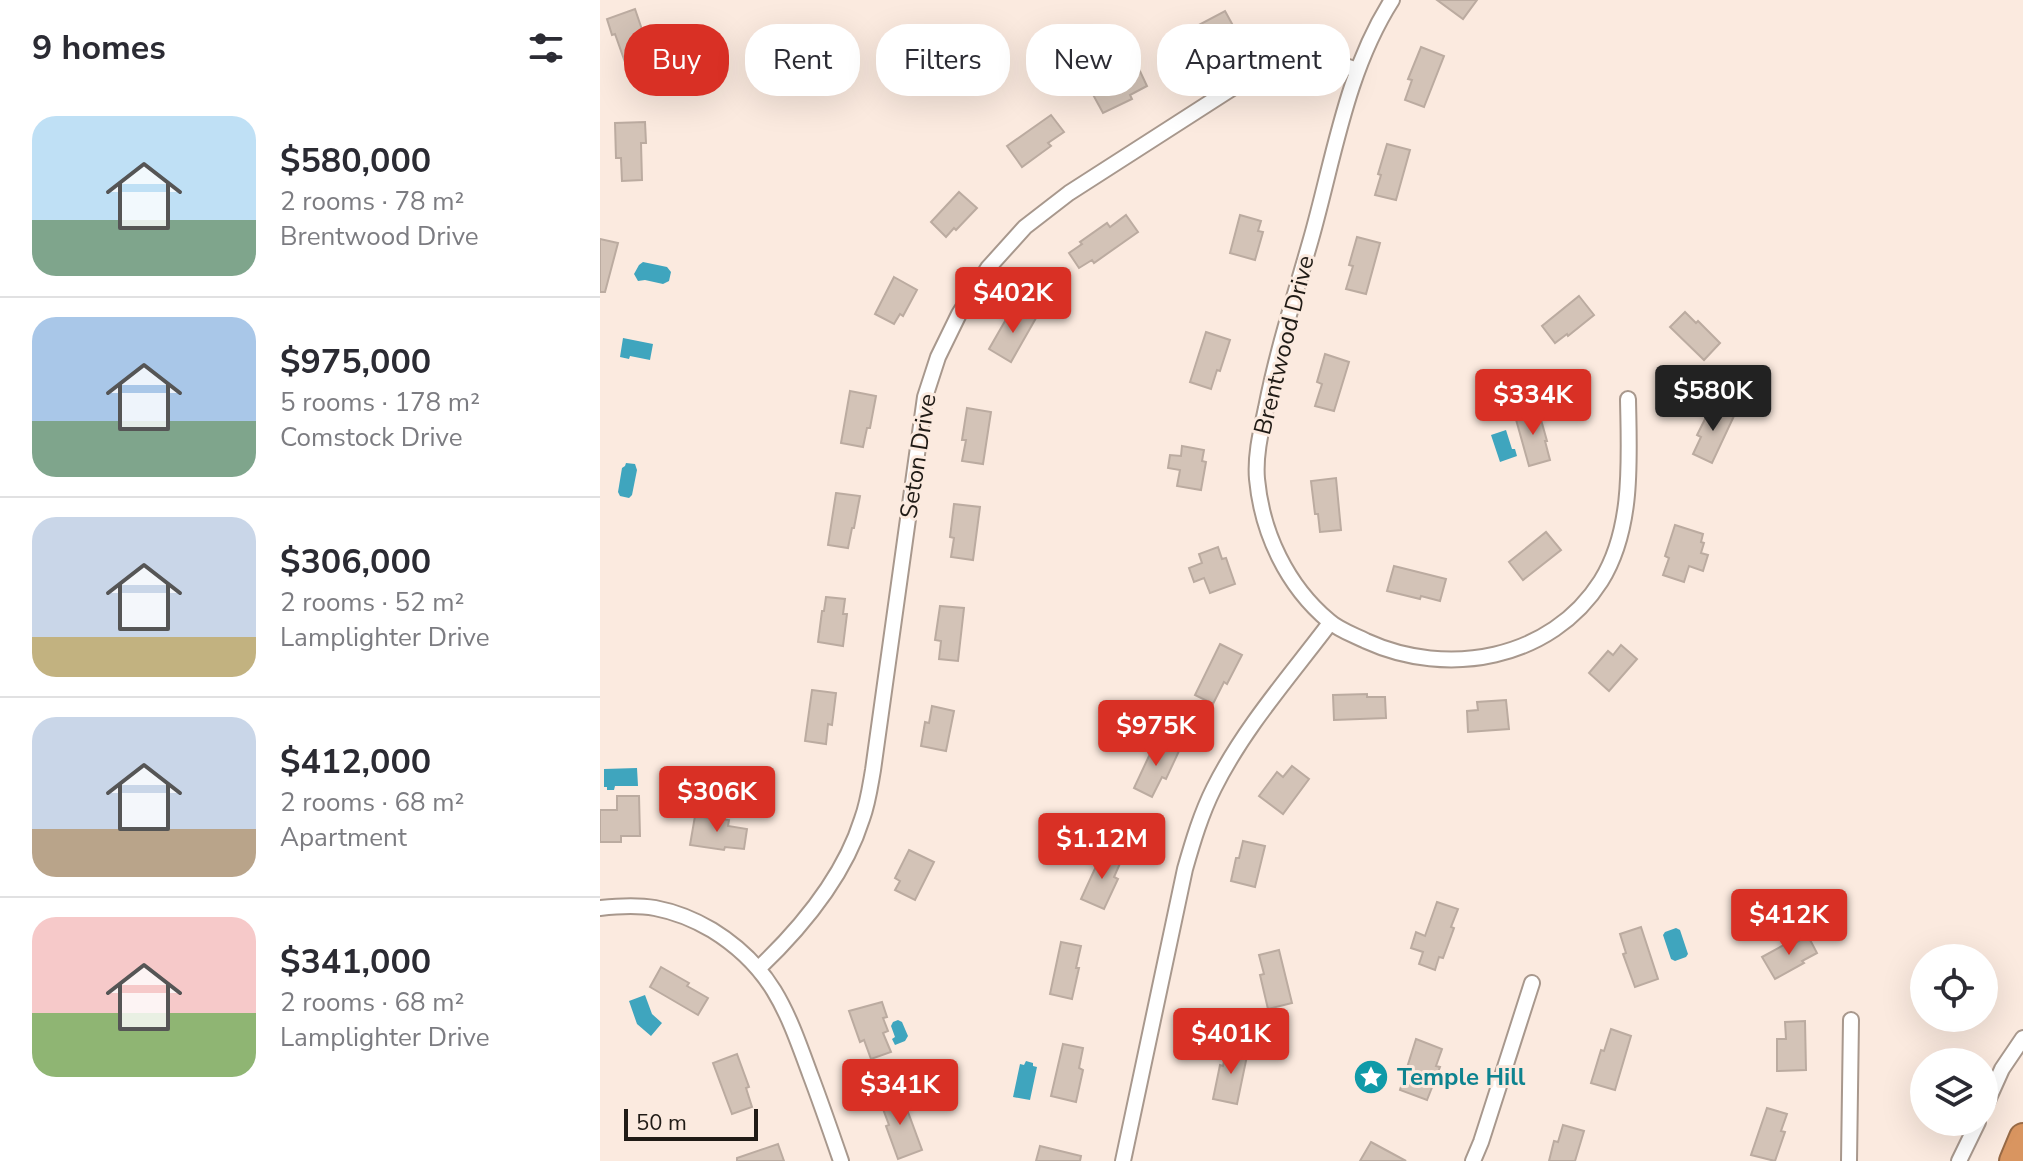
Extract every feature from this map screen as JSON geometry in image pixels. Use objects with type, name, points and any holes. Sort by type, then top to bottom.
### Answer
[{"type":"highway","points":[[2013,1161],[2023,1137]]},
{"type":"street","name":"Brentwood Drive","points":[[1392,0],[1357,70],[1270,384],[1259,442],[1257,477],[1264,517],[1280,561],[1303,595],[1330,623],[1391,651],[1448,661],[1467,660],[1509,652],[1545,636],[1588,599],[1611,560],[1627,495],[1628,399]]},
{"type":"street","name":"Seton Drive","points":[[759,968],[791,936],[818,902],[846,857],[863,819],[873,770],[925,397],[938,357],[959,314],[988,268],[1025,227],[1069,193],[1287,53],[1301,51],[1357,70]]},
{"type":"street","points":[[1123,1161],[1196,830],[1230,759],[1330,623]]},
{"type":"street","points":[[600,908],[652,907],[682,915],[723,937],[759,968],[775,991],[795,1033],[841,1161]]},
{"type":"street","points":[[1473,1161],[1532,983]]},
{"type":"street","points":[[1849,1161],[1851,1020]]},
{"type":"street","points":[[1998,1078],[2023,1038]]},
{"type":"street","points":[[1959,1161],[1971,1136]]},
{"type":"water","points":[[643,262],[667,267],[671,272],[669,281],[663,284],[638,281],[634,274]]},
{"type":"water","points":[[623,338],[653,344],[650,360],[620,357]]},
{"type":"water","points":[[1506,430],[1517,456],[1500,462],[1491,435]]},
{"type":"water","points":[[626,463],[635,464],[637,470],[629,498],[620,496],[618,492],[622,468]]},
{"type":"water","points":[[637,768],[638,786],[615,786],[614,790],[604,787],[604,769]]},
{"type":"water","points":[[1676,928],[1680,930],[1688,954],[1675,961],[1671,959],[1663,935]]},
{"type":"water","points":[[645,995],[652,1014],[662,1023],[651,1036],[637,1024],[629,1001]]},
{"type":"water","points":[[898,1020],[908,1036],[905,1041],[895,1045],[891,1026]]},
{"type":"water","points":[[1026,1061],[1037,1067],[1030,1100],[1013,1097],[1020,1064],[1024,1065]]},
{"type":"building","points":[[1437,0],[1477,0],[1463,19]]},
{"type":"building","points":[[635,9],[640,24],[624,24],[624,59],[615,34],[612,35],[607,19]]},
{"type":"building","points":[[1225,11],[1232,24],[1201,24]]},
{"type":"building","points":[[1421,47],[1444,56],[1424,107],[1405,100],[1412,80],[1408,79]]},
{"type":"building","points":[[1141,73],[1147,86],[1141,89]]},
{"type":"building","points":[[1094,96],[1130,96],[1132,99],[1103,113]]},
{"type":"building","points":[[1051,115],[1064,132],[1048,143],[1051,146],[1022,167],[1007,146]]},
{"type":"building","points":[[645,122],[646,143],[641,143],[642,180],[622,181],[621,158],[616,158],[615,123]]},
{"type":"building","points":[[1387,144],[1410,150],[1396,200],[1375,195]]},
{"type":"building","points":[[959,192],[977,208],[946,237],[931,222]]},
{"type":"building","points":[[1126,215],[1138,232],[1094,263],[1092,260],[1079,268],[1069,253],[1107,223],[1110,227]]},
{"type":"building","points":[[1240,215],[1261,221],[1258,231],[1263,232],[1255,260],[1230,253]]},
{"type":"building","points":[[1357,237],[1380,243],[1366,294],[1346,289]]},
{"type":"building","points":[[600,239],[618,243],[605,292],[600,292]]},
{"type":"building","points":[[894,277],[917,290],[903,316],[900,314],[894,324],[875,314]]},
{"type":"building","points":[[1579,296],[1594,315],[1555,343],[1542,326]]},
{"type":"building","points":[[1019,307],[1036,318],[1011,362],[989,349],[1005,321],[1009,323]]},
{"type":"building","points":[[1685,312],[1720,343],[1704,360],[1670,327]]},
{"type":"building","points":[[1206,332],[1230,340],[1211,389],[1190,382]]},
{"type":"building","points":[[1325,354],[1349,362],[1334,411],[1315,406],[1322,384],[1317,382]]},
{"type":"building","points":[[850,391],[876,396],[863,447],[841,443]]},
{"type":"building","points":[[1712,405],[1734,416],[1712,463],[1693,454],[1701,437],[1697,435]]},
{"type":"building","points":[[967,408],[991,412],[983,464],[962,461]]},
{"type":"building","points":[[1538,409],[1550,460],[1529,466],[1515,416]]},
{"type":"building","points":[[1182,446],[1204,450],[1202,461],[1206,462],[1201,490],[1177,486],[1180,470],[1168,468],[1170,455],[1181,456]]},
{"type":"building","points":[[1336,478],[1341,530],[1320,532],[1311,481]]},
{"type":"building","points":[[836,493],[860,496],[848,548],[828,545]]},
{"type":"building","points":[[954,504],[980,507],[973,560],[951,557]]},
{"type":"building","points":[[1675,525],[1703,534],[1701,553],[1708,555],[1703,571],[1689,566],[1684,582],[1663,575],[1669,558],[1665,556]]},
{"type":"building","points":[[1546,532],[1561,550],[1523,580],[1509,562]]},
{"type":"building","points":[[1218,547],[1222,559],[1226,558],[1235,584],[1210,593],[1204,578],[1194,582],[1189,568],[1202,563],[1199,554]]},
{"type":"building","points":[[1394,566],[1446,579],[1440,601],[1387,591]]},
{"type":"building","points":[[826,597],[845,599],[843,614],[847,614],[843,646],[818,642]]},
{"type":"building","points":[[940,606],[964,608],[958,661],[939,659],[941,641],[935,640]]},
{"type":"building","points":[[1220,644],[1242,655],[1213,704],[1195,695]]},
{"type":"building","points":[[1621,645],[1637,659],[1609,691],[1589,673],[1608,651],[1613,655]]},
{"type":"building","points":[[812,690],[836,693],[826,744],[805,741]]},
{"type":"building","points":[[1367,694],[1367,697],[1385,697],[1386,718],[1334,720],[1333,695]]},
{"type":"building","points":[[1506,700],[1509,729],[1468,732],[1467,711],[1478,710],[1477,702]]},
{"type":"building","points":[[932,706],[954,711],[946,751],[921,746],[925,722],[929,723]]},
{"type":"building","points":[[1156,741],[1179,751],[1166,779],[1162,777],[1152,797],[1134,788]]},
{"type":"building","points":[[1292,766],[1309,779],[1283,814],[1259,796],[1277,772],[1283,777]]},
{"type":"building","points":[[617,796],[639,796],[640,836],[621,836],[621,842],[600,842],[600,810],[617,810]]},
{"type":"building","points":[[695,816],[729,820],[728,826],[747,829],[744,849],[725,847],[724,850],[690,845]]},
{"type":"building","points":[[1243,841],[1265,846],[1255,887],[1231,881]]},
{"type":"building","points":[[909,850],[934,862],[915,900],[895,890],[900,881],[895,878]]},
{"type":"building","points":[[1103,851],[1122,859],[1114,877],[1118,879],[1104,909],[1081,899]]},
{"type":"building","points":[[1437,902],[1458,909],[1443,958],[1439,957],[1435,970],[1419,964],[1423,952],[1411,948],[1416,932],[1425,936]]},
{"type":"building","points":[[1641,927],[1658,979],[1635,987],[1623,954],[1626,953],[1620,934]]},
{"type":"building","points":[[1808,936],[1817,953],[1775,979],[1762,957],[1791,941],[1793,944]]},
{"type":"building","points":[[1061,942],[1081,946],[1072,999],[1050,994]]},
{"type":"building","points":[[1279,950],[1292,1003],[1268,1009],[1259,955]]},
{"type":"building","points":[[661,967],[708,998],[698,1015],[650,987]]},
{"type":"building","points":[[882,1002],[888,1031],[883,1033],[891,1052],[871,1059],[864,1040],[860,1042],[849,1011]]},
{"type":"building","points":[[1805,1021],[1806,1070],[1777,1071],[1777,1039],[1786,1039],[1785,1022]]},
{"type":"building","points":[[1611,1029],[1631,1036],[1615,1090],[1591,1083]]},
{"type":"building","points":[[1416,1039],[1442,1049],[1436,1066],[1440,1067],[1427,1100],[1400,1090]]},
{"type":"building","points":[[1063,1044],[1083,1048],[1079,1068],[1083,1070],[1076,1102],[1051,1096]]},
{"type":"building","points":[[1227,1047],[1248,1051],[1237,1104],[1213,1099]]},
{"type":"building","points":[[737,1054],[749,1087],[746,1088],[752,1107],[732,1114],[713,1063]]},
{"type":"building","points":[[901,1093],[922,1150],[898,1159],[880,1101]]},
{"type":"building","points":[[1767,1108],[1787,1114],[1781,1131],[1785,1132],[1775,1161],[1751,1155]]},
{"type":"building","points":[[1563,1125],[1584,1131],[1575,1161],[1549,1161],[1554,1141],[1558,1142]]},
{"type":"building","points":[[1371,1142],[1406,1161],[1360,1161]]},
{"type":"building","points":[[778,1144],[784,1161],[737,1161],[737,1158]]},
{"type":"building","points":[[1040,1146],[1081,1156],[1080,1161],[1036,1161]]},
{"type":"place","name":"Temple Hill","points":[[1371,1077]]}]
